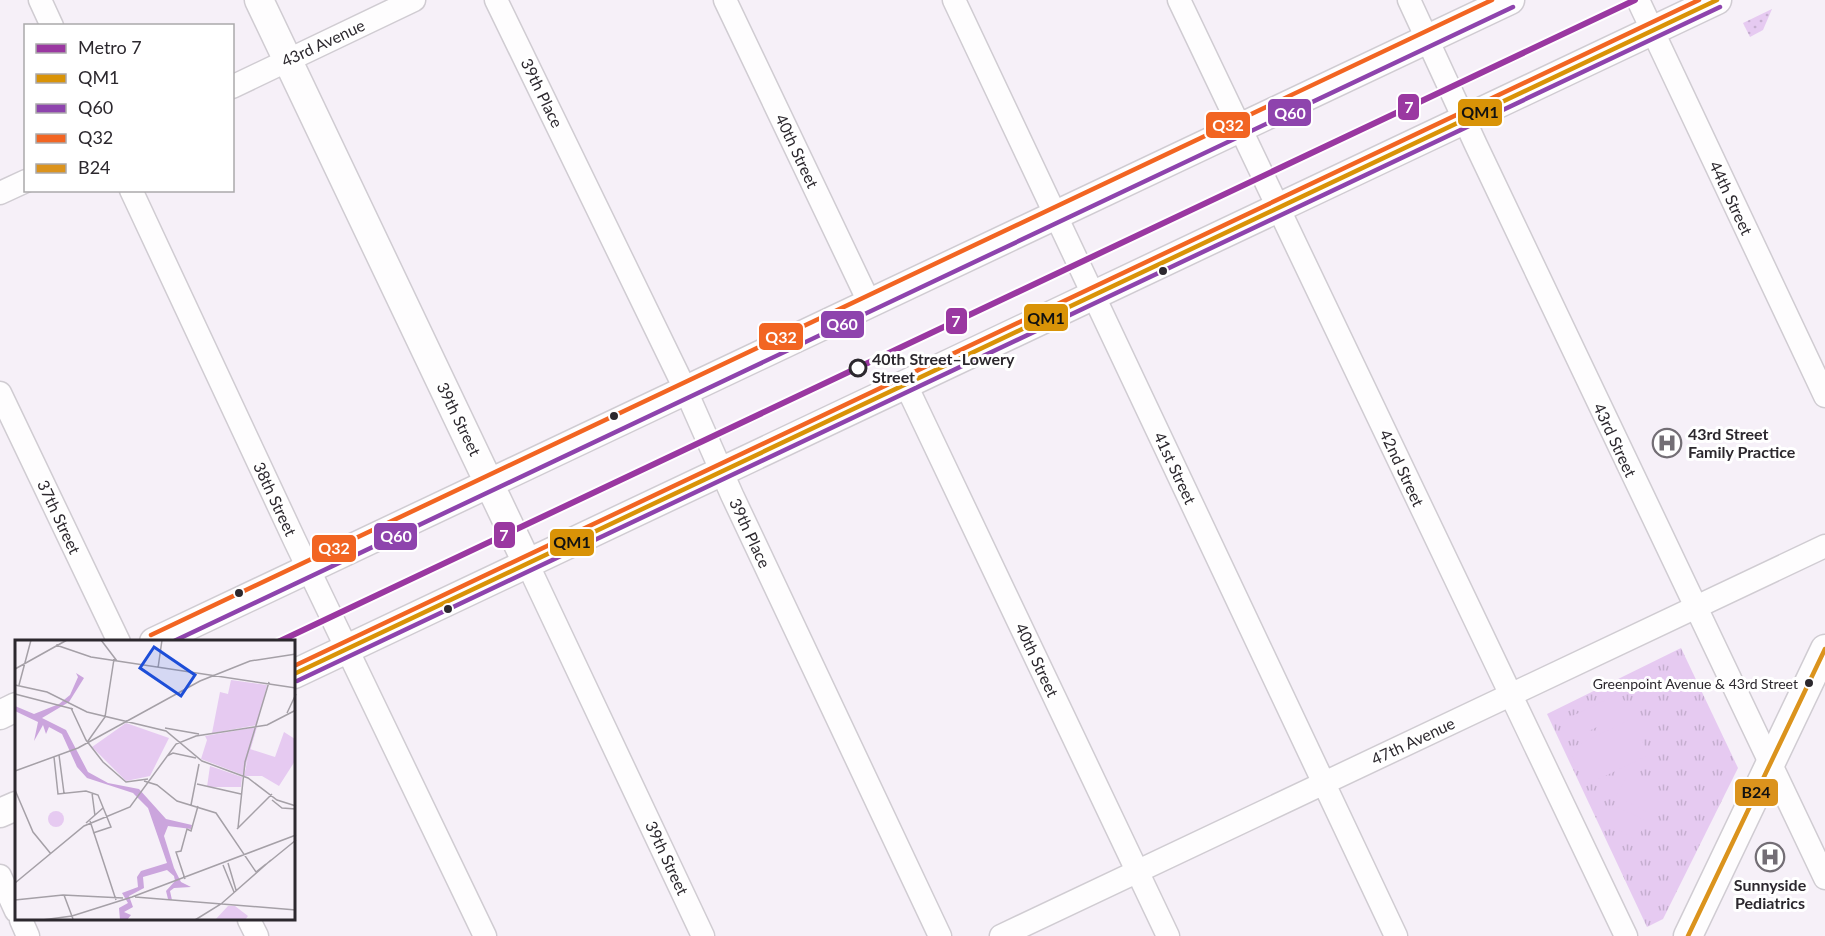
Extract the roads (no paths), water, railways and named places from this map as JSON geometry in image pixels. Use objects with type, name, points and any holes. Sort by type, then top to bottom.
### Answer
[{"type":"main road","name":"39th Street","points":[[259,0],[527,564]]},
{"type":"main road","points":[[158,640],[1509,0]]},
{"type":"main road","points":[[296,673],[1717,0]]},
{"type":"main road","points":[[1688,936],[1825,649]]},
{"type":"main road","points":[[0,715],[15,708]]},
{"type":"main road","points":[[0,813],[15,806]]},
{"type":"street","points":[[40,0],[51,24]]},
{"type":"street","name":"43rd Avenue","points":[[234,86],[414,0]]},
{"type":"street","name":"39th Place","points":[[496,0],[686,391],[721,472],[940,936]]},
{"type":"street","name":"40th Street","points":[[725,0],[869,303]]},
{"type":"street","name":"41st Street","points":[[954,0],[1396,936]]},
{"type":"street","name":"42nd Street","points":[[1179,0],[1626,936]]},
{"type":"street","name":"43rd Street","points":[[1410,0],[1825,878]]},
{"type":"street","name":"44th Street","points":[[1638,0],[1825,396]]},
{"type":"street","points":[[0,193],[24,182]]},
{"type":"street","name":"38th Street","points":[[132,192],[485,936]]},
{"type":"street","name":"40th Street","points":[[906,385],[1168,936]]},
{"type":"street","name":"37th Street","points":[[0,393],[118,640]]},
{"type":"street","name":"47th Avenue","points":[[1001,936],[1825,546]]},
{"type":"street","name":"39th Street","points":[[527,564],[703,936]]},
{"type":"street","points":[[0,876],[15,909]]},
{"type":"street","points":[[21,921],[28,936]]},
{"type":"street","points":[[250,921],[257,936]]},
{"type":"metro line","name":"7","points":[[282,640],[1635,0]]},
{"type":"place","name":"40th Street–Lowery Street","points":[[858,368]]},
{"type":"place","name":"43rd Street Family Practice","points":[[1667,443]]},
{"type":"place","name":"Greenpoint Avenue & 43rd Street","points":[[1809,683]]},
{"type":"place","name":"Sunnyside Pediatrics","points":[[1770,857]]}]
